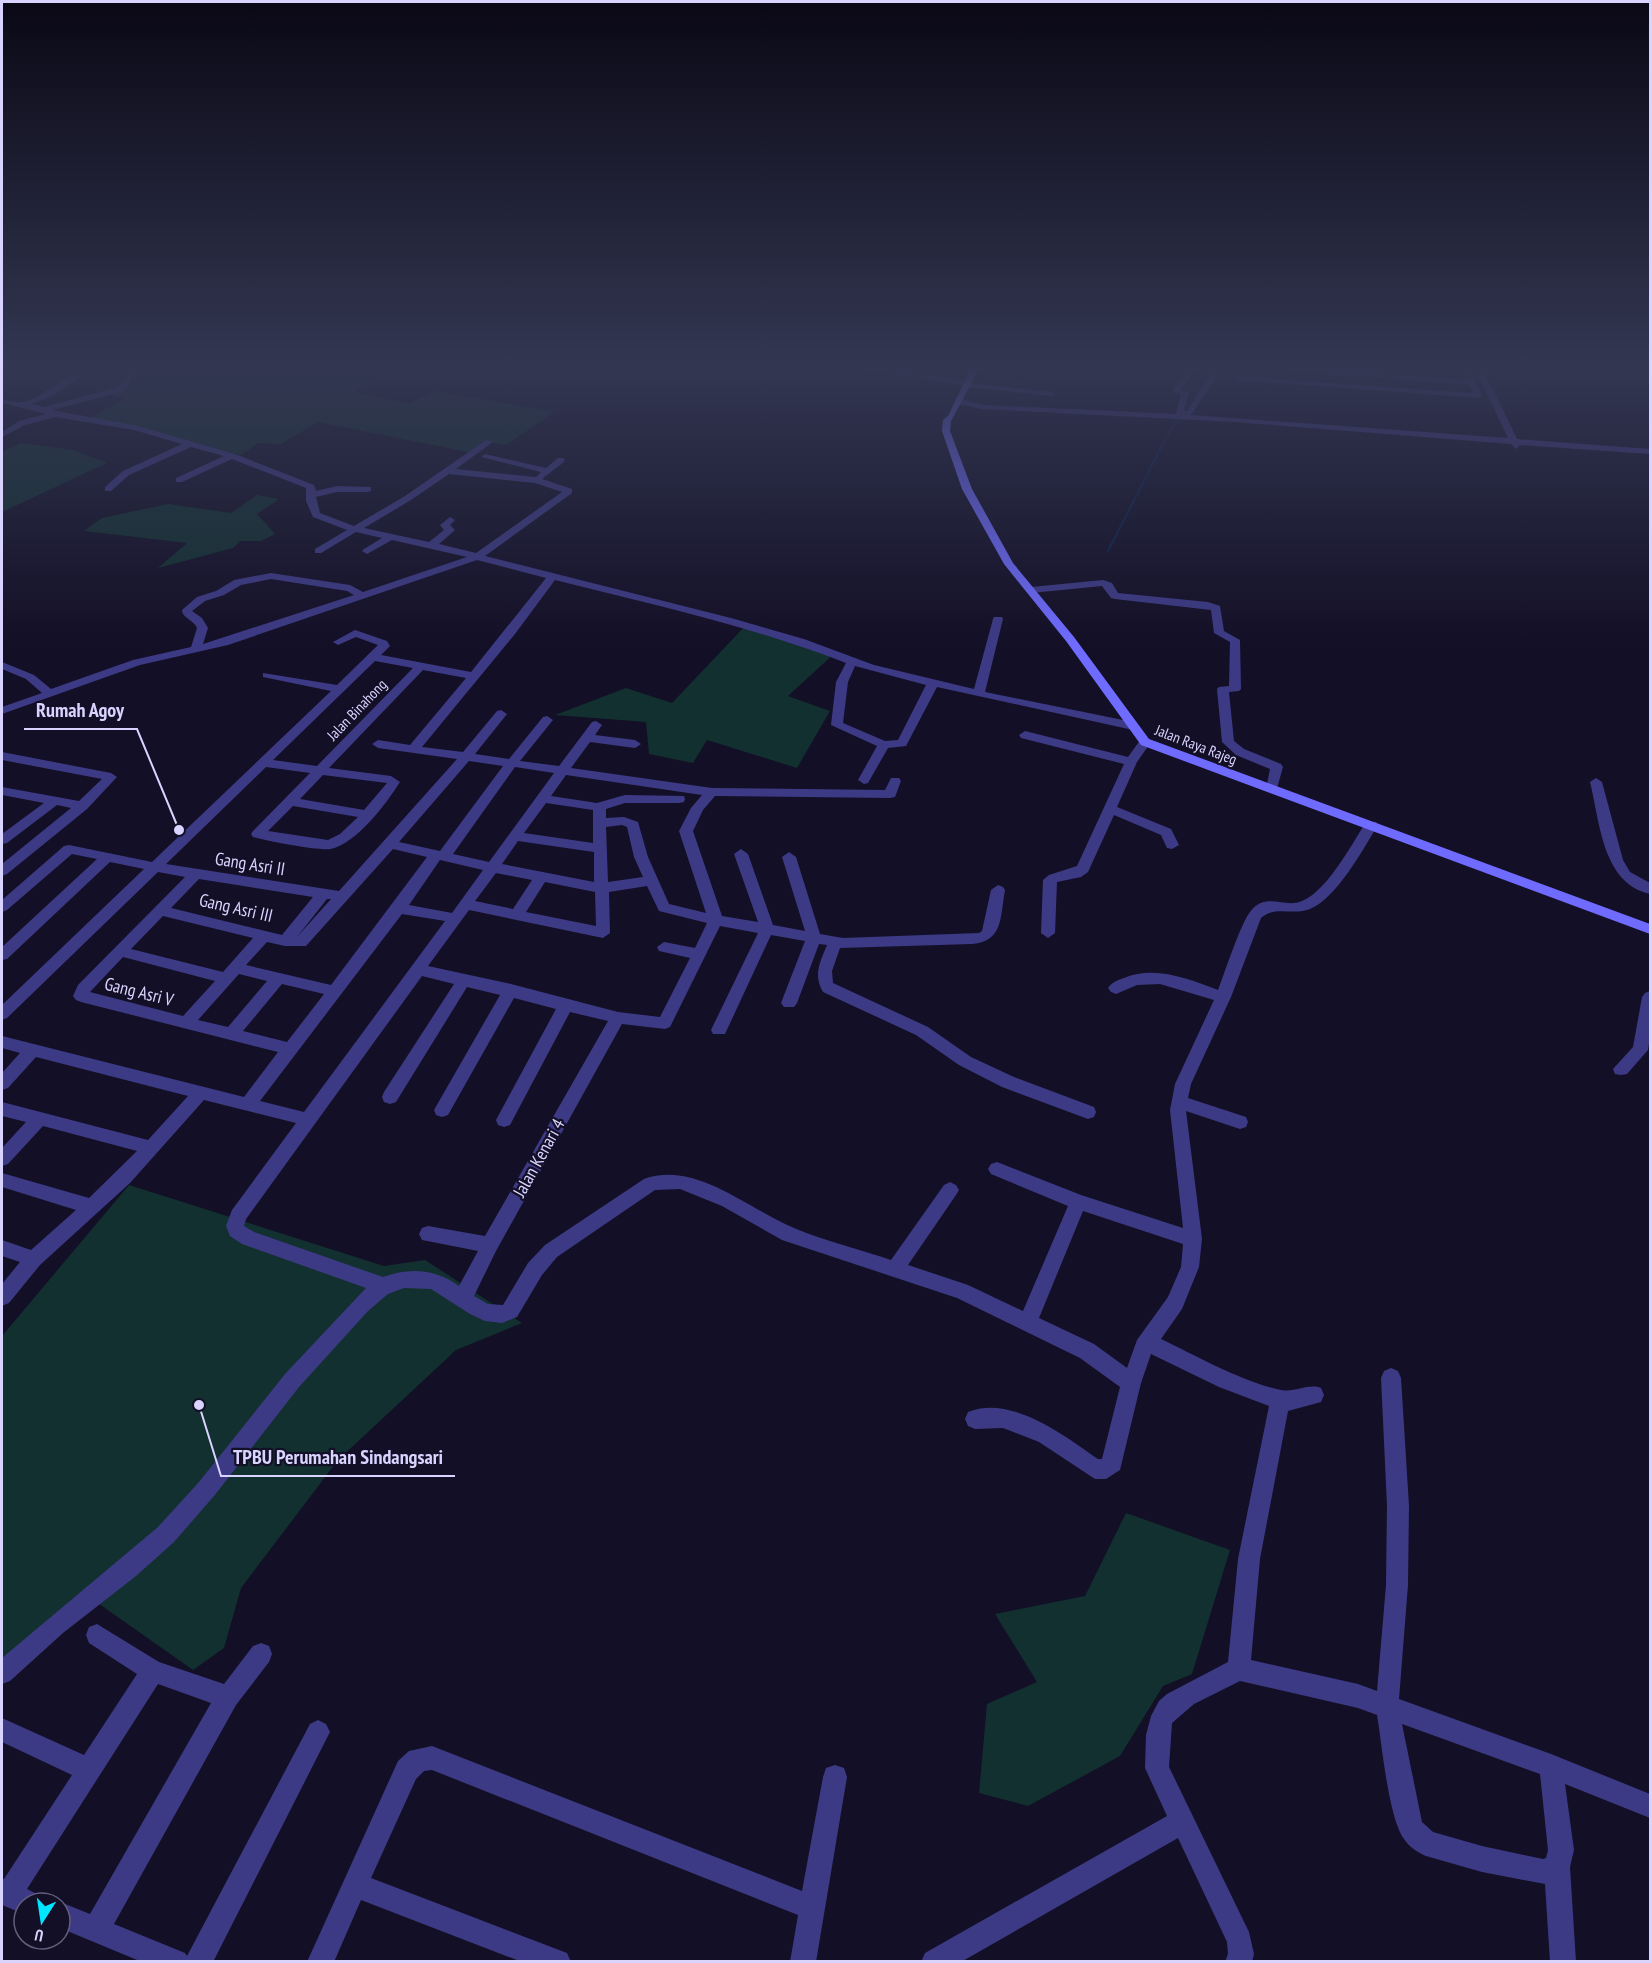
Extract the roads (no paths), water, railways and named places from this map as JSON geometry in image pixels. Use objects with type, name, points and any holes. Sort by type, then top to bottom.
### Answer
[{"type":"main road","name":"Jalan Raya Rajeg","points":[[957,461],[967,489],[1009,564],[1070,639],[1145,742],[1650,929]]},
{"type":"street","points":[[108,489],[126,473],[153,461]]},
{"type":"street","points":[[179,480],[222,461]]},
{"type":"street","points":[[244,461],[311,486],[313,510],[319,518],[354,529],[388,538],[432,545],[727,620],[800,641],[852,661],[933,683],[1133,726]]},
{"type":"street","points":[[318,551],[463,461]]},
{"type":"street","points":[[498,461],[548,471]]},
{"type":"street","points":[[536,480],[560,461]]},
{"type":"street","points":[[2,711],[137,662],[224,643],[477,557],[569,491],[536,480],[448,471]]},
{"type":"street","points":[[312,495],[337,489],[368,489]]},
{"type":"street","points":[[432,545],[450,530],[445,525],[450,520]]},
{"type":"street","points":[[367,551],[388,538]]},
{"type":"street","points":[[196,649],[204,628],[202,623],[187,613],[187,610],[201,599],[220,593],[243,580],[277,576],[350,588],[361,596]]},
{"type":"street","points":[[413,749],[511,632],[552,577]]},
{"type":"street","points":[[1031,590],[1103,583],[1108,585],[1115,596],[1208,605],[1216,608],[1219,633],[1235,640],[1235,689],[1223,689],[1228,742],[1240,752],[1277,767],[1272,789]]},
{"type":"street","points":[[979,694],[998,620]]},
{"type":"street","points":[[2,1014],[384,646],[383,643],[355,633],[338,642]]},
{"type":"street","points":[[373,657],[418,668],[473,676]]},
{"type":"street","points":[[852,661],[842,682],[837,725],[884,745],[902,742],[933,683]]},
{"type":"street","points":[[2,665],[30,677],[50,694]]},
{"type":"street","name":"Jalan Binahong","points":[[367,815],[333,845],[258,834],[418,668]]},
{"type":"street","points":[[267,675],[341,689]]},
{"type":"street","points":[[341,896],[362,876],[443,785],[501,714]]},
{"type":"street","points":[[247,1105],[333,991],[547,720]]},
{"type":"street","points":[[383,1287],[248,1238],[236,1230],[238,1216],[596,725]]},
{"type":"street","points":[[1025,735],[1131,762]]},
{"type":"street","points":[[586,738],[635,744]]},
{"type":"street","points":[[1048,933],[1050,880],[1056,876],[1080,872],[1131,762],[1145,742]]},
{"type":"street","points":[[378,744],[712,792],[890,794],[895,781]]},
{"type":"street","points":[[864,780],[884,745]]},
{"type":"street","points":[[2,756],[110,776],[110,779],[82,806],[2,871]]},
{"type":"street","points":[[264,763],[391,780],[395,783],[367,815],[289,801]]},
{"type":"street","points":[[465,904],[603,933],[598,823],[604,804],[623,779]]},
{"type":"street","points":[[1596,782],[1616,860],[1625,875],[1650,889]]},
{"type":"street","points":[[2,791],[82,806]]},
{"type":"street","points":[[417,969],[618,1017],[665,1023],[716,920],[686,831],[697,808],[712,792]]},
{"type":"street","points":[[541,798],[604,804],[679,799]]},
{"type":"street","points":[[2,840],[56,801]]},
{"type":"street","points":[[1110,809],[1166,832],[1170,836],[1172,845]]},
{"type":"street","points":[[598,823],[624,821],[633,825],[651,881],[664,908],[843,943],[982,938],[989,933],[998,890]]},
{"type":"street","points":[[975,1419],[1003,1418],[1046,1435],[1095,1469],[1106,1469],[1113,1463],[1131,1383],[1147,1342],[1175,1303],[1190,1267],[1193,1239],[1178,1110],[1183,1084],[1223,997],[1255,915],[1262,907],[1269,904],[1298,908],[1309,904],[1346,864],[1371,825]]},
{"type":"street","points":[[514,836],[599,848]]},
{"type":"street","points":[[389,844],[600,888],[651,881]]},
{"type":"street","points":[[2,845],[25,852]]},
{"type":"street","name":"Gang Asri II","points":[[2,907],[64,851],[75,848],[154,867],[341,896]]},
{"type":"street","points":[[718,1030],[767,929],[741,854]]},
{"type":"street","points":[[2,955],[109,856]]},
{"type":"street","points":[[789,857],[814,938],[789,1003]]},
{"type":"street","points":[[119,951],[196,874]]},
{"type":"street","points":[[517,915],[541,877]]},
{"type":"street","points":[[285,941],[323,894]]},
{"type":"street","name":"Gang Asri III","points":[[160,910],[285,941],[302,941],[341,896]]},
{"type":"street","points":[[399,908],[454,918]]},
{"type":"street","points":[[186,1023],[264,935]]},
{"type":"street","points":[[836,941],[824,974],[824,982],[828,988],[922,1031],[965,1061],[1008,1082],[1088,1112]]},
{"type":"street","points":[[664,946],[699,954]]},
{"type":"street","points":[[119,951],[230,973],[278,978],[333,991]]},
{"type":"street","name":"Gang Asri V","points":[[119,951],[83,989],[81,996],[289,1049]]},
{"type":"street","points":[[231,1035],[278,978]]},
{"type":"street","points":[[1116,988],[1136,979],[1151,978],[1168,980],[1223,997]]},
{"type":"street","points":[[390,1097],[464,980]]},
{"type":"street","points":[[442,1110],[512,990]]},
{"type":"street","points":[[1621,1068],[1640,1050],[1650,997]]},
{"type":"street","points":[[504,1120],[566,1005]]},
{"type":"street","name":"Jalan Kenari 4","points":[[462,1300],[490,1245],[618,1017]]},
{"type":"street","points":[[2,1041],[309,1120]]},
{"type":"street","points":[[2,1083],[33,1049]]},
{"type":"street","points":[[2,1297],[34,1259],[124,1178],[201,1092]]},
{"type":"street","points":[[1179,1102],[1240,1122]]},
{"type":"street","points":[[2,1109],[152,1148]]},
{"type":"street","points":[[2,1159],[39,1119]]},
{"type":"street","points":[[997,1169],[1078,1202],[1193,1239]]},
{"type":"street","points":[[2,1180],[93,1207]]},
{"type":"street","points":[[2,1673],[73,1611],[131,1568],[177,1523],[215,1479],[287,1387],[364,1302],[383,1287],[400,1280],[423,1280],[445,1286],[462,1300],[496,1315],[504,1315],[510,1311],[535,1269],[551,1251],[650,1185],[662,1180],[681,1182],[728,1201],[788,1234],[961,1291],[1087,1351],[1131,1383]]},
{"type":"street","points":[[895,1269],[950,1190]]},
{"type":"street","points":[[1027,1324],[1078,1202]]},
{"type":"street","points":[[428,1234],[490,1245]]},
{"type":"street","points":[[2,1248],[34,1259]]},
{"type":"street","points":[[1147,1342],[1226,1380],[1280,1400],[1291,1401],[1314,1395]]},
{"type":"street","points":[[1391,1378],[1398,1506],[1397,1585],[1387,1706],[1407,1819],[1413,1832],[1426,1843],[1482,1859],[1542,1872],[1557,1867]]},
{"type":"street","points":[[1239,1669],[1249,1559],[1280,1400]]},
{"type":"street","points":[[97,1635],[153,1671],[228,1697]]},
{"type":"street","points":[[96,1929],[228,1697],[261,1654]]},
{"type":"street","points":[[1238,1962],[1241,1954],[1240,1941],[1157,1768],[1157,1743],[1162,1717],[1172,1704],[1239,1669],[1358,1696],[1551,1766],[1650,1806]]},
{"type":"street","points":[[17,1891],[89,1770],[153,1671]]},
{"type":"street","points":[[2,1730],[89,1770]]},
{"type":"street","points":[[198,1962],[318,1732]]},
{"type":"street","points":[[320,1962],[406,1770],[418,1760],[432,1758],[813,1908]]},
{"type":"street","points":[[1551,1766],[1562,1850],[1557,1867],[1563,1962]]},
{"type":"street","points":[[803,1962],[835,1777]]},
{"type":"street","points":[[934,1962],[1182,1821]]},
{"type":"street","points":[[354,1884],[558,1962]]},
{"type":"street","points":[[72,1920],[176,1962]]},
{"type":"waterway","points":[[1108,551],[1154,461]]},
{"type":"place","name":"Rumah Agoy","points":[[179,830]]},
{"type":"place","name":"TPBU Perumahan Sindangsari","points":[[199,1405]]}]
